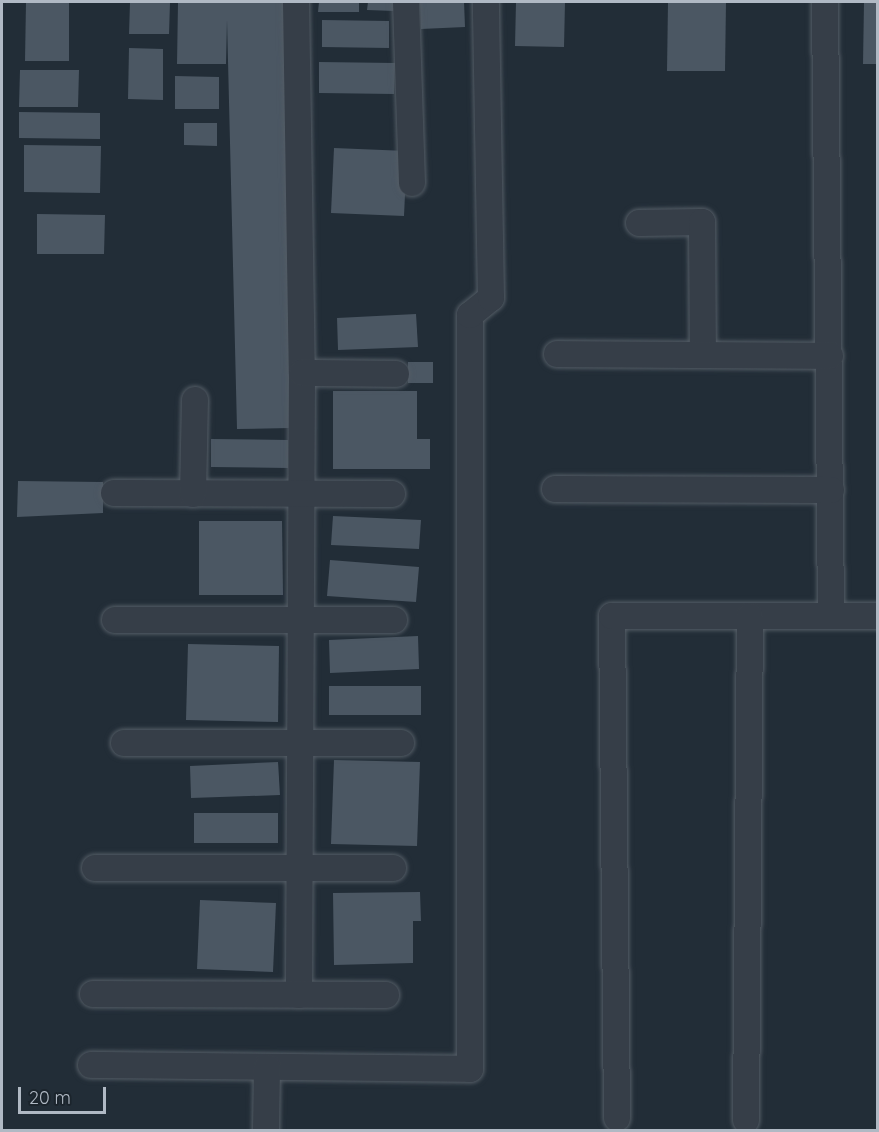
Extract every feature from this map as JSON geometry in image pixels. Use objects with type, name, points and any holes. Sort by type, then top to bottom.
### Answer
[{"type":"street","points":[[296,2],[302,373],[299,995]]},
{"type":"street","points":[[406,2],[412,183]]},
{"type":"street","points":[[91,1065],[470,1069],[470,315],[491,298],[486,2]]},
{"type":"street","points":[[825,2],[831,616]]},
{"type":"street","points":[[639,223],[702,222],[703,355]]},
{"type":"street","points":[[556,354],[830,356]]},
{"type":"street","points":[[302,373],[396,374]]},
{"type":"street","points":[[194,494],[195,400]]},
{"type":"street","points":[[555,489],[831,490]]},
{"type":"street","points":[[114,493],[392,494]]},
{"type":"street","points":[[617,1118],[612,615],[878,616]]},
{"type":"street","points":[[746,1120],[750,616]]},
{"type":"street","points":[[115,620],[394,620]]},
{"type":"street","points":[[124,743],[401,743]]},
{"type":"street","points":[[95,868],[393,868]]},
{"type":"street","points":[[93,994],[386,995]]},
{"type":"street","points":[[266,1131],[267,1067]]},
{"type":"building","points":[[26,2],[69,2],[69,61],[25,61]]},
{"type":"building","points":[[130,2],[170,2],[169,34],[129,34]]},
{"type":"building","points":[[178,2],[287,2],[290,428],[237,429],[227,20],[226,64],[177,64]]},
{"type":"building","points":[[319,2],[359,2],[359,12],[318,12]]},
{"type":"building","points":[[368,2],[394,2],[394,11],[367,10]]},
{"type":"building","points":[[420,2],[464,2],[465,27],[421,29]]},
{"type":"building","points":[[516,2],[565,2],[564,47],[515,46]]},
{"type":"building","points":[[668,2],[726,2],[725,71],[667,71]]},
{"type":"building","points":[[864,2],[878,2],[878,64],[863,64]]},
{"type":"building","points":[[322,20],[389,21],[389,48],[322,47]]},
{"type":"building","points":[[129,48],[163,49],[163,100],[128,99]]},
{"type":"building","points":[[319,62],[395,63],[394,94],[319,93]]},
{"type":"building","points":[[20,70],[79,70],[78,107],[19,107]]},
{"type":"building","points":[[175,76],[219,77],[219,109],[175,109]]},
{"type":"building","points":[[19,112],[100,113],[100,139],[19,138]]},
{"type":"building","points":[[184,123],[217,123],[217,146],[184,145]]},
{"type":"building","points":[[24,145],[101,146],[100,193],[24,192]]},
{"type":"building","points":[[334,148],[407,151],[404,216],[331,213]]},
{"type":"building","points":[[37,214],[105,215],[104,254],[37,254]]},
{"type":"building","points":[[416,314],[418,347],[338,350],[337,318]]},
{"type":"building","points":[[408,362],[433,362],[433,383],[408,383]]},
{"type":"building","points":[[333,391],[417,391],[417,439],[430,439],[430,469],[333,469]]},
{"type":"building","points":[[211,439],[288,440],[288,468],[211,467]]},
{"type":"building","points":[[18,481],[103,482],[103,513],[17,517]]},
{"type":"building","points":[[333,516],[421,520],[419,549],[331,545]]},
{"type":"building","points":[[199,521],[282,521],[283,595],[199,595]]},
{"type":"building","points":[[330,560],[419,567],[416,602],[327,596]]},
{"type":"building","points":[[418,636],[419,669],[330,673],[329,640]]},
{"type":"building","points":[[188,644],[279,646],[278,722],[186,720]]},
{"type":"building","points":[[329,686],[421,686],[421,715],[329,715]]},
{"type":"building","points":[[334,760],[420,762],[417,846],[331,844]]},
{"type":"building","points":[[278,762],[280,795],[191,798],[190,766]]},
{"type":"building","points":[[194,813],[278,813],[278,843],[194,843]]},
{"type":"building","points":[[420,892],[421,921],[413,921],[413,963],[334,965],[333,893]]},
{"type":"building","points":[[200,900],[276,903],[273,972],[197,969]]}]
